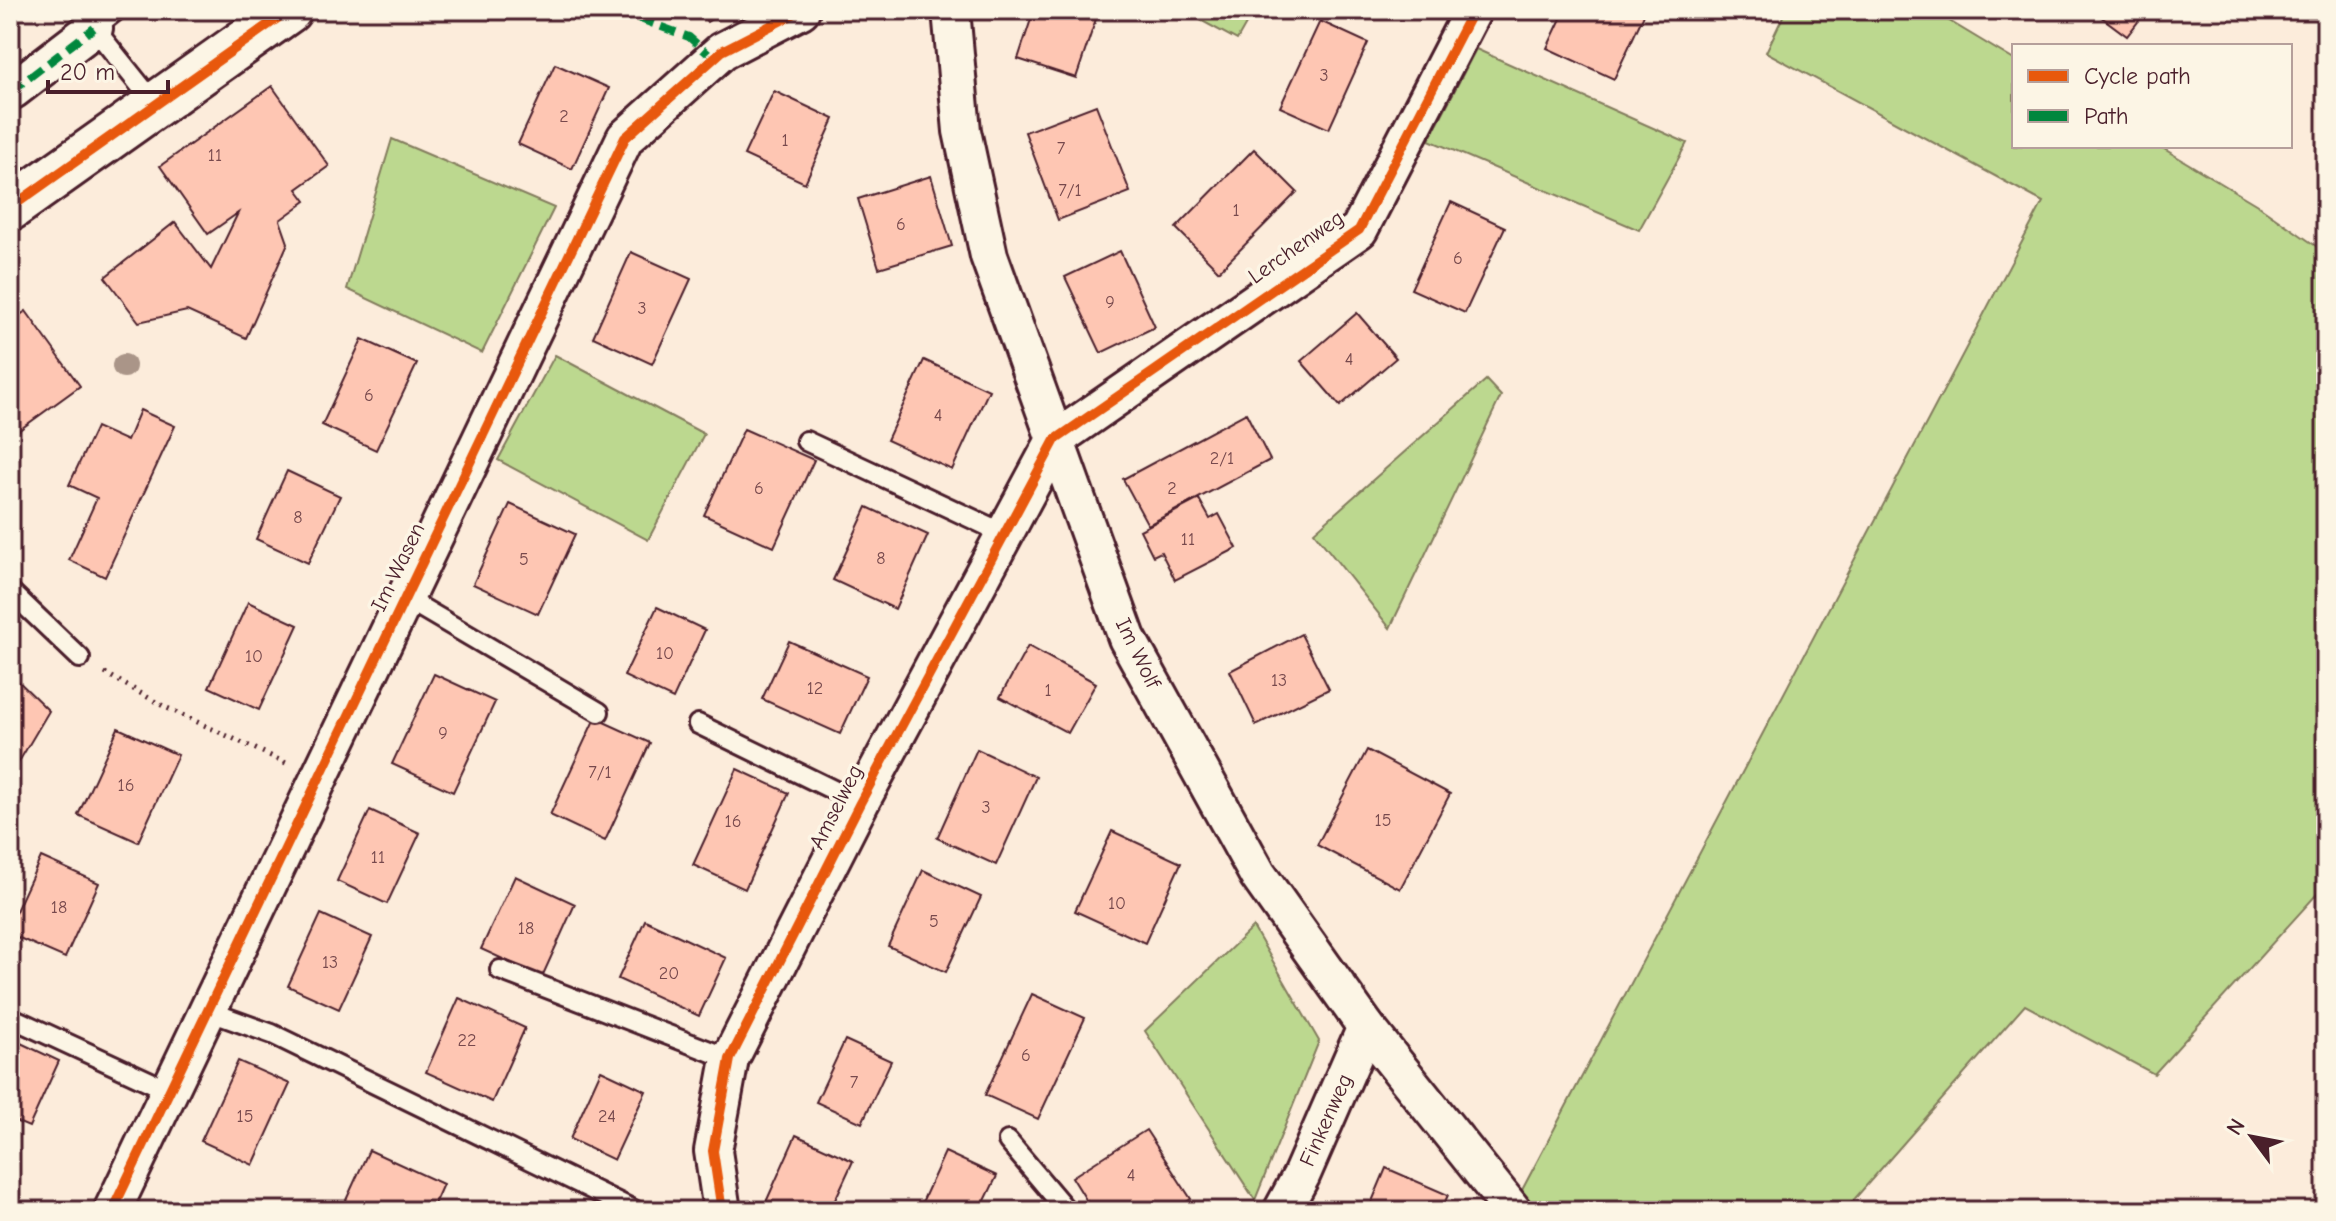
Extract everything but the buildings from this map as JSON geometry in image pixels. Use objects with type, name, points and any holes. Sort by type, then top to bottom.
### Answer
[{"type":"street","points":[[10,208],[289,10]]},
{"type":"street","name":"Im Wasen","points":[[112,1211],[625,138],[722,51],[801,10]]},
{"type":"street","name":"Im Wolf","points":[[951,10],[962,131],[989,256],[1127,638],[1258,875],[1366,1027],[1513,1211]]},
{"type":"street","name":"Lerchenweg","points":[[1055,440],[1359,230],[1473,10]]},
{"type":"street","points":[[10,88],[13,90],[106,19]]},
{"type":"street","name":"Amselweg","points":[[722,1211],[713,1151],[730,1059],[860,803],[1055,440]]},
{"type":"street","name":"Finkenweg","points":[[1282,1211],[1301,1176],[1366,1027]]},
{"type":"lane","points":[[106,19],[155,104]]},
{"type":"lane","points":[[806,441],[1005,534]]},
{"type":"lane","points":[[10,591],[80,658]]},
{"type":"lane","points":[[405,598],[599,712]]},
{"type":"lane","points":[[698,724],[860,803]]},
{"type":"lane","points":[[500,970],[730,1059]]},
{"type":"lane","points":[[208,1011],[272,1034],[636,1211]]},
{"type":"lane","points":[[10,1017],[170,1091]]},
{"type":"lane","points":[[1008,1141],[1067,1211]]},
{"type":"path","points":[[80,658],[165,707],[319,778]]},
{"type":"green space","points":[[1182,10],[1254,10],[1237,40]]},
{"type":"green space","points":[[1786,10],[1931,10],[2012,59],[2012,148],[2162,148],[2259,206],[2326,253],[2326,884],[2154,1074],[2025,1005],[1844,1211],[1535,1211],[1521,1192],[2043,202],[1766,52]]},
{"type":"green space","points":[[1476,49],[1687,143],[1639,230],[1429,140]]},
{"type":"green space","points":[[392,139],[554,208],[482,353],[347,289]]},
{"type":"green space","points":[[555,355],[704,434],[648,540],[498,460]]},
{"type":"green space","points":[[1486,380],[1501,396],[1390,628],[1314,532]]},
{"type":"green space","points":[[1253,927],[1319,1041],[1255,1200],[1145,1031]]},
{"type":"marked path","points":[[616,10],[689,37],[714,59]]},
{"type":"marked path","points":[[10,88],[13,90],[94,28]]},
{"type":"cycle path","points":[[10,208],[289,10]]},
{"type":"cycle path","points":[[112,1211],[625,138],[722,51],[801,10]]},
{"type":"cycle path","points":[[722,1211],[713,1151],[730,1059],[860,803],[1055,440],[1359,230],[1473,10]]}]
